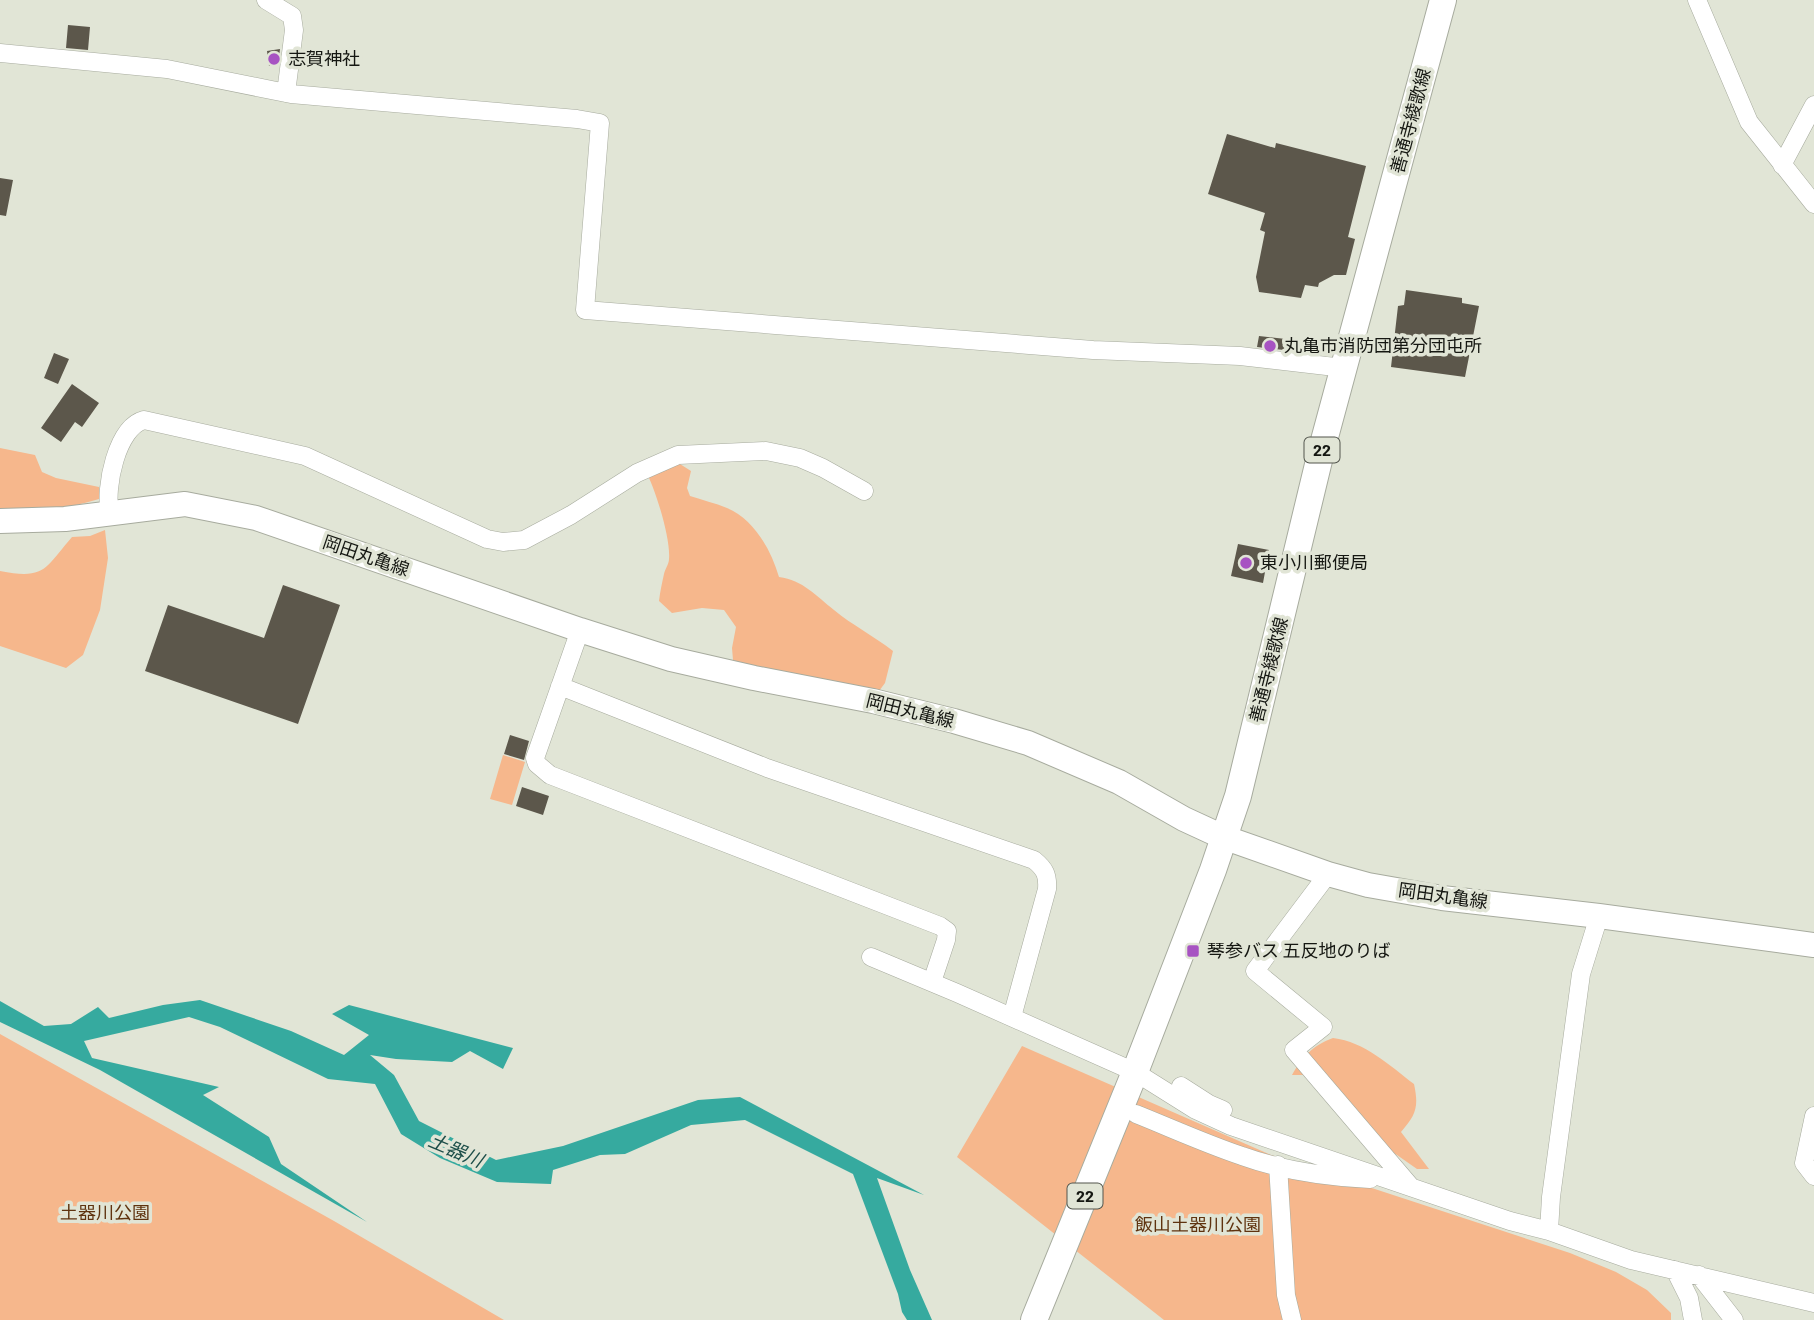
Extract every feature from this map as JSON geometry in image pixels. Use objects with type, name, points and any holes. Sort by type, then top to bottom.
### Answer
[{"type":"main road","name":"善通寺綾歌線","points":[[1034,1320],[1135,1072],[1213,870],[1238,796],[1344,368],[1443,0]]},
{"type":"main road","name":"岡田丸亀線","points":[[0,521],[65,519],[185,504],[256,518],[671,659],[873,701],[1028,743],[1119,782],[1184,819],[1223,837],[1328,874],[1368,885],[1442,898],[1599,916],[1814,946]]},
{"type":"street","points":[[266,0],[292,16],[294,30],[286,93]]},
{"type":"street","points":[[1697,0],[1749,122],[1814,204]]},
{"type":"street","points":[[0,52],[167,69],[286,93],[600,123],[585,310],[1080,349],[1230,355],[1344,368]]},
{"type":"street","points":[[1782,165],[1814,105]]},
{"type":"street","points":[[110,513],[108,496],[117,451],[124,434],[136,422],[144,420],[305,456],[487,539],[503,542],[524,540],[571,515],[637,474],[678,455],[766,451],[800,458],[864,491]]},
{"type":"street","points":[[580,630],[535,758],[537,764],[550,775],[940,926],[947,932],[946,940],[932,982]]},
{"type":"street","points":[[561,685],[767,768],[1034,860],[1048,877],[1047,889],[1012,1017]]},
{"type":"street","points":[[1328,874],[1255,971],[1323,1027],[1294,1050],[1411,1187]]},
{"type":"street","points":[[1549,1231],[1581,974],[1599,916]]},
{"type":"street","points":[[871,957],[1135,1072],[1194,1109],[1231,1126],[1631,1260],[1814,1303]]},
{"type":"street","points":[[1181,1086],[1209,1104],[1257,1125],[1371,1165],[1388,1179]]},
{"type":"street","points":[[1136,1114],[1244,1157],[1348,1178],[1388,1179]]},
{"type":"street","points":[[1814,1116],[1804,1163],[1814,1176]]},
{"type":"street","points":[[1278,1165],[1286,1295],[1292,1320]]},
{"type":"street","points":[[1675,1270],[1689,1298],[1693,1320]]},
{"type":"street","points":[[1699,1275],[1734,1320]]},
{"type":"green space","points":[[0,448],[35,455],[42,472],[56,478],[99,487],[99,499],[50,510],[0,513]]},
{"type":"green space","points":[[672,459],[691,471],[687,488],[690,496],[737,513],[753,528],[766,546],[779,577],[802,585],[893,651],[885,683],[876,695],[761,670],[733,660],[736,627],[724,610],[702,608],[672,613],[659,601],[669,561],[668,539],[662,513],[645,470]]},
{"type":"green space","points":[[105,530],[108,558],[100,610],[83,655],[66,668],[0,646],[0,571],[27,574],[36,572],[49,564],[72,537],[90,536]]},
{"type":"green space","points":[[503,755],[525,762],[512,805],[490,799]]},
{"type":"green space","name":"土器川公園","points":[[0,1034],[334,1221],[504,1320],[0,1320]]},
{"type":"green space","points":[[1333,1038],[1366,1049],[1414,1084],[1415,1110],[1401,1132],[1429,1169],[1417,1169],[1384,1148],[1317,1075],[1292,1075],[1309,1052]]},
{"type":"green space","name":"飯山土器川公園","points":[[1022,1046],[1271,1155],[1570,1253],[1616,1272],[1647,1290],[1671,1313],[1671,1320],[1164,1320],[957,1157]]},
{"type":"water","name":"土器川","points":[[200,1000],[291,1031],[344,1055],[369,1035],[332,1014],[349,1005],[513,1048],[503,1069],[470,1051],[452,1062],[370,1055],[394,1075],[419,1121],[496,1160],[563,1146],[698,1100],[740,1097],[924,1195],[877,1178],[910,1270],[932,1320],[907,1320],[902,1312],[898,1294],[853,1174],[745,1120],[691,1125],[625,1154],[600,1155],[553,1170],[551,1184],[497,1182],[440,1158],[401,1134],[375,1084],[328,1079],[220,1027],[189,1017],[84,1041],[92,1058],[219,1087],[203,1095],[269,1137],[281,1164],[367,1222],[100,1070],[0,1022],[0,1001],[44,1026],[71,1024],[98,1007],[109,1018],[163,1005]]},
{"type":"building","points":[[68,25],[90,27],[88,50],[66,48]]},
{"type":"building","points":[[280,49],[278,65],[269,66],[267,51]]},
{"type":"building","points":[[1227,134],[1275,148],[1276,143],[1366,166],[1348,237],[1355,239],[1346,275],[1334,275],[1319,283],[1318,287],[1305,285],[1301,298],[1259,292],[1256,277],[1265,232],[1260,230],[1265,213],[1208,194]]},
{"type":"building","points":[[0,178],[13,180],[6,216],[0,215]]},
{"type":"building","points":[[1406,290],[1462,298],[1462,303],[1479,306],[1465,377],[1391,367],[1398,306],[1404,305]]},
{"type":"building","points":[[1259,336],[1286,339],[1284,350],[1257,347]]},
{"type":"building","points":[[54,353],[69,359],[58,384],[44,378]]},
{"type":"building","points":[[72,384],[99,403],[82,427],[75,422],[61,442],[41,428]]},
{"type":"building","points":[[1238,544],[1269,550],[1263,583],[1231,576]]},
{"type":"building","points":[[283,585],[340,605],[298,724],[145,671],[168,605],[264,638]]},
{"type":"building","points":[[510,735],[529,741],[524,760],[504,754]]},
{"type":"building","points":[[522,787],[549,796],[543,815],[516,806]]},
{"type":"place","name":"志賀神社","points":[[274,59]]},
{"type":"place","name":"丸亀市消防団第分団屯所","points":[[1270,346]]},
{"type":"place","name":"東小川郵便局","points":[[1246,563]]},
{"type":"place","name":"琴参バス 五反地のりば","points":[[1193,951]]}]
